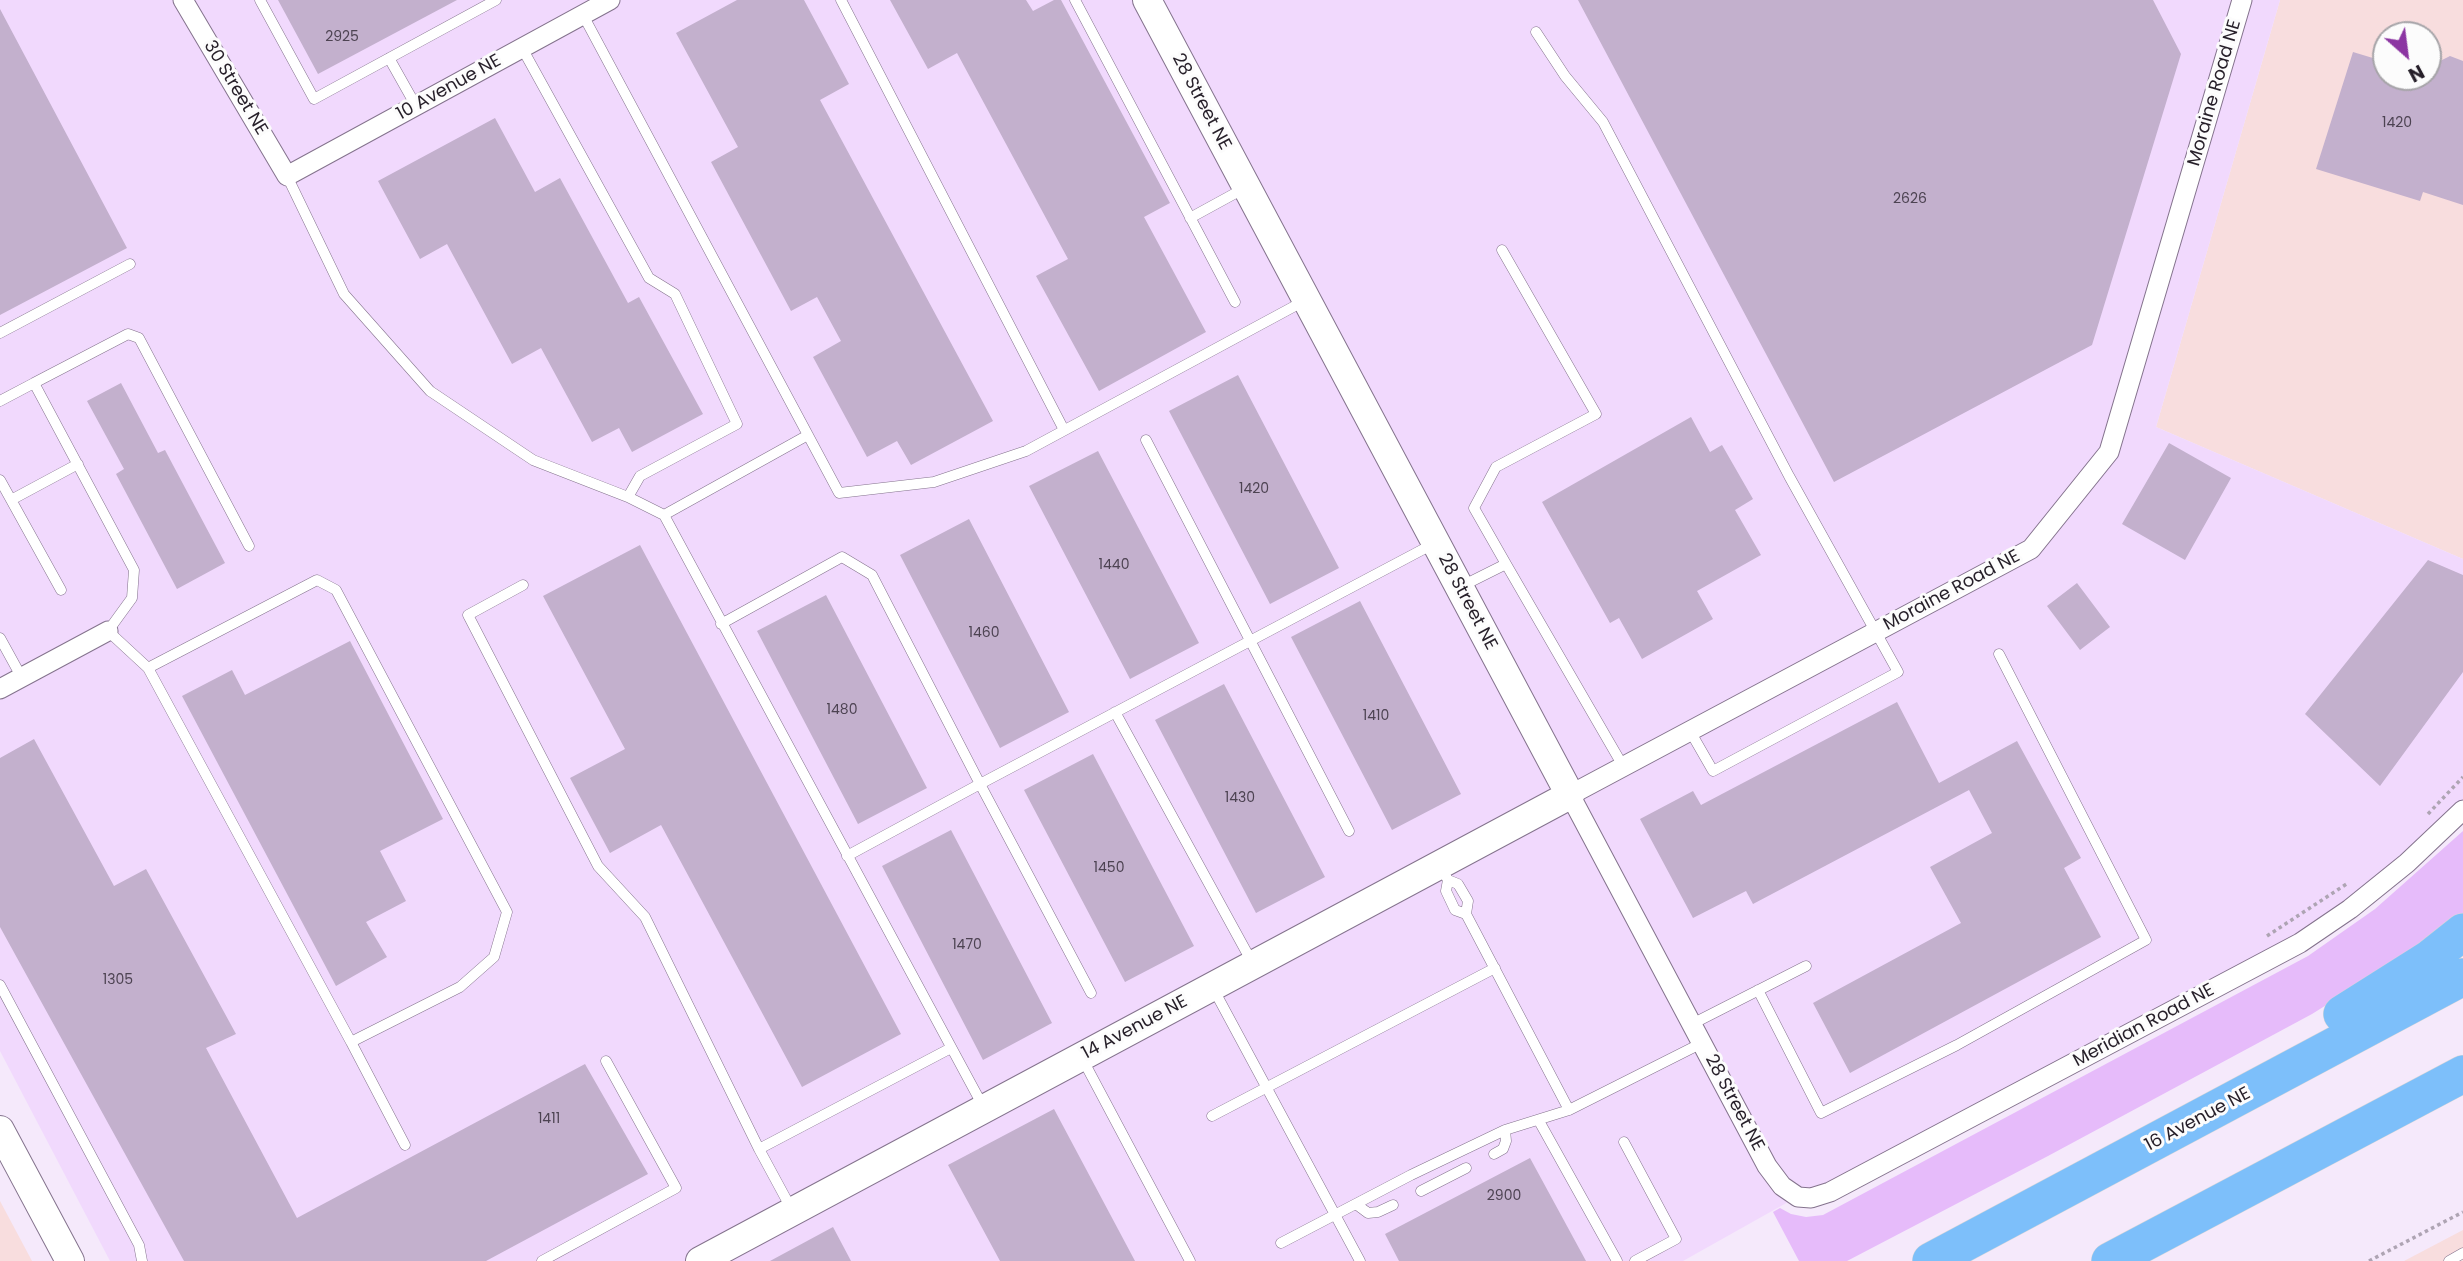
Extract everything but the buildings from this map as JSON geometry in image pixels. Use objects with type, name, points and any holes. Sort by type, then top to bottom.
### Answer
[{"type":"highway","points":[[2263,1085],[2305,1041],[2338,1016],[2429,959],[2463,932]]},
{"type":"highway","name":"16 Avenue NE","points":[[1931,1261],[2463,977]]},
{"type":"highway","points":[[2110,1261],[2463,1073]]},
{"type":"highway","points":[[2326,1146],[2463,1084]]},
{"type":"street","name":"30 Street NE","points":[[183,0],[287,176]]},
{"type":"street","name":"10 Avenue NE","points":[[287,176],[610,0]]},
{"type":"street","name":"28 Street NE","points":[[1147,0],[1767,1166],[1782,1186],[1798,1197]]},
{"type":"street","name":"Moraine Road NE","points":[[1570,795],[2032,549],[2109,453],[2242,0]]},
{"type":"street","points":[[0,690],[108,631]]},
{"type":"street","name":"14 Avenue NE","points":[[700,1261],[1212,986],[1443,872],[1570,795]]},
{"type":"street","name":"Meridian Road NE","points":[[1798,1197],[1811,1198],[1830,1192],[2300,943],[2350,909],[2407,863],[2463,810]]},
{"type":"street","points":[[0,1130],[70,1261]]},
{"type":"lane","points":[[260,0],[313,99],[496,0]]},
{"type":"lane","points":[[841,0],[1064,430]]},
{"type":"lane","points":[[1075,0],[1235,302]]},
{"type":"lane","points":[[583,15],[839,493],[934,482],[1026,451],[1306,300]]},
{"type":"lane","points":[[1536,32],[1565,76],[1603,122],[1643,195],[1692,295],[1898,672],[1713,771],[1690,731]]},
{"type":"lane","points":[[522,48],[649,278],[675,294],[737,424],[640,476],[628,496]]},
{"type":"lane","points":[[389,58],[416,106]]},
{"type":"lane","points":[[287,176],[344,294],[430,391],[533,460],[628,496],[664,515],[984,1109]]},
{"type":"lane","points":[[1190,218],[1246,187]]},
{"type":"lane","points":[[1502,250],[1595,414],[1496,467],[1474,508],[1623,766]]},
{"type":"lane","points":[[0,334],[130,264]]},
{"type":"lane","points":[[0,401],[128,334],[139,338],[249,546]]},
{"type":"lane","points":[[34,383],[134,570],[132,598],[108,631],[148,668],[405,1145]]},
{"type":"lane","points":[[664,515],[808,435]]},
{"type":"lane","points":[[1146,440],[1349,831]]},
{"type":"lane","points":[[11,500],[78,464]]},
{"type":"lane","points":[[0,480],[61,590]]},
{"type":"lane","points":[[847,856],[1436,542]]},
{"type":"lane","points":[[721,624],[842,557],[872,575],[1091,993]]},
{"type":"lane","points":[[1460,587],[1506,564]]},
{"type":"lane","points":[[148,668],[317,580],[336,590],[507,912],[494,957],[460,987],[351,1042]]},
{"type":"lane","points":[[523,585],[468,615],[598,866],[645,916],[759,1149],[793,1211]]},
{"type":"lane","points":[[0,638],[22,678]]},
{"type":"lane","points":[[1758,990],[1821,1113],[1957,1045],[2146,940],[1999,654]]},
{"type":"lane","points":[[1115,712],[1253,965]]},
{"type":"lane","points":[[1443,872],[1446,891],[1455,909],[1466,914],[1569,1110]]},
{"type":"lane","points":[[1692,1024],[1806,966]]},
{"type":"lane","points":[[1212,1115],[1495,968]]},
{"type":"lane","points":[[0,985],[139,1245],[142,1261]]},
{"type":"lane","points":[[1212,986],[1360,1261]]},
{"type":"lane","points":[[1281,1243],[1411,1175],[1505,1130],[1569,1110],[1702,1043]]},
{"type":"lane","points":[[759,1149],[951,1048]]},
{"type":"lane","points":[[1081,1057],[1190,1261]]},
{"type":"lane","points":[[542,1261],[676,1188],[606,1061]]},
{"type":"lane","points":[[1539,1121],[1617,1261]]},
{"type":"lane","points":[[1494,1154],[1503,1149],[1506,1141],[1505,1130]]},
{"type":"lane","points":[[1624,1142],[1676,1238],[1635,1261]]},
{"type":"lane","points":[[1421,1191],[1466,1168]]},
{"type":"lane","points":[[1356,1204],[1368,1213],[1393,1205]]},
{"type":"lane","points":[[2449,1261],[2463,1253]]},
{"type":"path","points":[[2425,816],[2463,778]]},
{"type":"path","points":[[2256,942],[2319,904],[2357,877]]},
{"type":"path","points":[[2369,1261],[2463,1212]]},
{"type":"shaded area","points":[[0,0],[2280,0],[2156,427],[2463,559],[2463,810],[2350,909],[1830,1192],[1797,1197],[1683,1261],[110,1261],[0,1051]]},
{"type":"shaded area","points":[[2280,0],[2463,0],[2463,559],[2156,427]]},
{"type":"shaded area","points":[[2463,831],[2463,914],[2446,930],[2312,1014],[1847,1261],[1799,1261],[1773,1212],[1780,1208],[1806,1217],[1823,1215],[2308,956],[2375,909]]},
{"type":"shaded area","points":[[0,1201],[32,1261],[0,1261]]},
{"type":"shaded area","points":[[2463,1230],[2463,1261],[2404,1261]]}]
